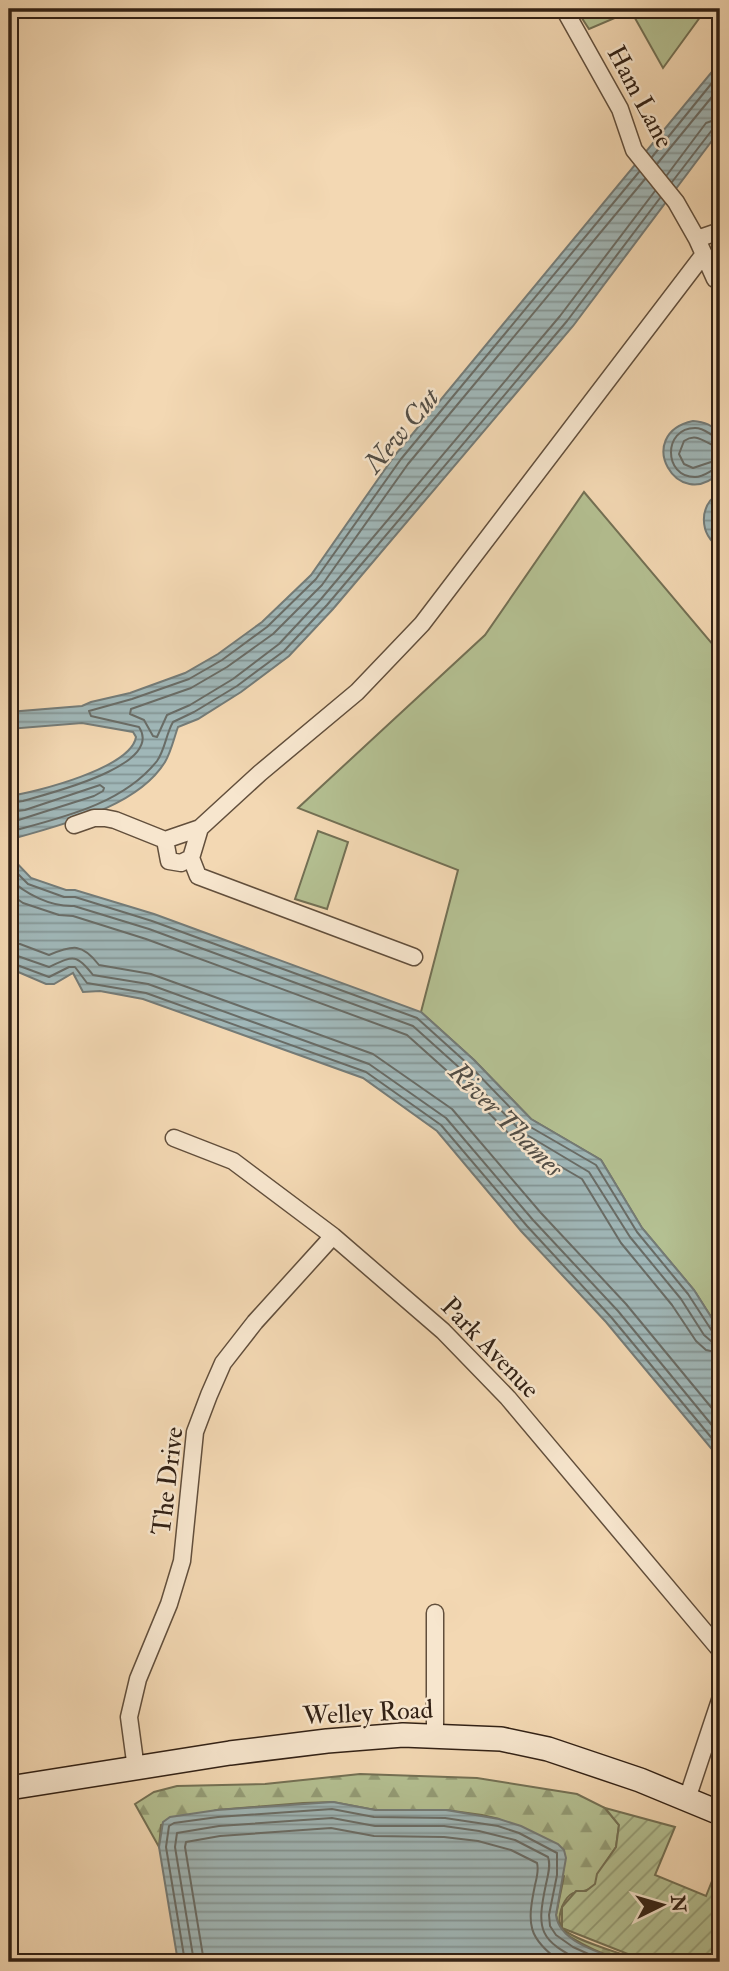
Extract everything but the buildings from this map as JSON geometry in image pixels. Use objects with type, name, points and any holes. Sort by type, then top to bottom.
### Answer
[{"type":"main road","name":"Welley Road","points":[[9,1788],[327,1741],[403,1735],[435,1736],[501,1739],[548,1749],[640,1780],[720,1813]]},
{"type":"street","name":"Ham Lane","points":[[564,9],[620,108],[635,149],[676,202],[715,279]]},
{"type":"street","points":[[74,825],[94,818],[115,820],[165,840],[200,828],[260,773],[357,692],[422,624],[701,247],[720,231]]},
{"type":"street","points":[[200,828],[191,858],[198,876],[414,957]]},
{"type":"street","points":[[165,840],[169,860],[181,863],[191,858]]},
{"type":"street","name":"Park Avenue","points":[[174,1138],[233,1161],[333,1236],[443,1331],[508,1398],[720,1650]]},
{"type":"street","name":"The Drive","points":[[136,1769],[129,1717],[138,1679],[169,1604],[182,1561],[195,1432],[223,1363],[333,1236]]},
{"type":"street","points":[[435,1612],[435,1736]]},
{"type":"street","points":[[687,1799],[720,1700]]},
{"type":"green space","points":[[576,9],[706,9],[663,68],[631,11],[589,29]]},
{"type":"green space","points":[[584,492],[720,653],[720,1331],[694,1290],[642,1228],[601,1160],[531,1119],[474,1060],[421,1012],[458,870],[298,808],[485,635]]},
{"type":"green space","points":[[318,831],[348,842],[327,909],[295,899]]},
{"type":"green space","points":[[360,1774],[477,1778],[577,1794],[605,1808],[619,1825],[616,1847],[598,1874],[596,1884],[567,1898],[561,1909],[561,1926],[578,1938],[646,1962],[623,1960],[601,1953],[560,1930],[556,1915],[564,1876],[499,1819],[446,1810],[375,1810],[333,1802],[217,1810],[161,1825],[159,1847],[135,1804],[154,1792],[177,1786],[265,1784]]},
{"type":"green space","points":[[605,1808],[675,1827],[655,1875],[706,1896],[720,1861],[720,1962],[648,1962],[562,1928],[562,1907],[576,1891],[586,1891],[595,1884],[597,1874],[616,1847],[619,1825]]},
{"type":"water","points":[[720,62],[720,130],[573,326],[333,609],[289,656],[241,692],[198,719],[178,727],[165,762],[152,778],[135,792],[94,813],[9,840],[9,796],[60,784],[101,768],[118,759],[130,748],[136,737],[133,732],[82,723],[9,729],[9,712],[82,706],[130,693],[185,673],[218,654],[262,622],[311,575],[395,455]]},
{"type":"water","points":[[693,421],[708,424],[720,433],[720,472],[704,483],[689,484],[677,478],[668,468],[664,454],[666,440],[675,429]]},
{"type":"water","points":[[720,492],[720,548],[708,535],[704,520],[708,505]]},
{"type":"water","name":"River Thames","points":[[9,855],[31,878],[154,914],[421,1012],[474,1060],[531,1119],[601,1160],[642,1228],[694,1290],[720,1331],[720,1459],[606,1322],[521,1231],[437,1131],[363,1078],[143,999],[100,991],[83,992],[73,973],[54,984],[46,984],[9,968]]},
{"type":"water","points":[[333,1802],[375,1810],[446,1810],[499,1819],[521,1826],[558,1844],[564,1850],[566,1858],[556,1915],[559,1925],[565,1933],[584,1946],[626,1962],[178,1962],[159,1847],[163,1822],[170,1817],[217,1810]]},
{"type":"water label","name":"New Cut","points":[[402,431]]}]
